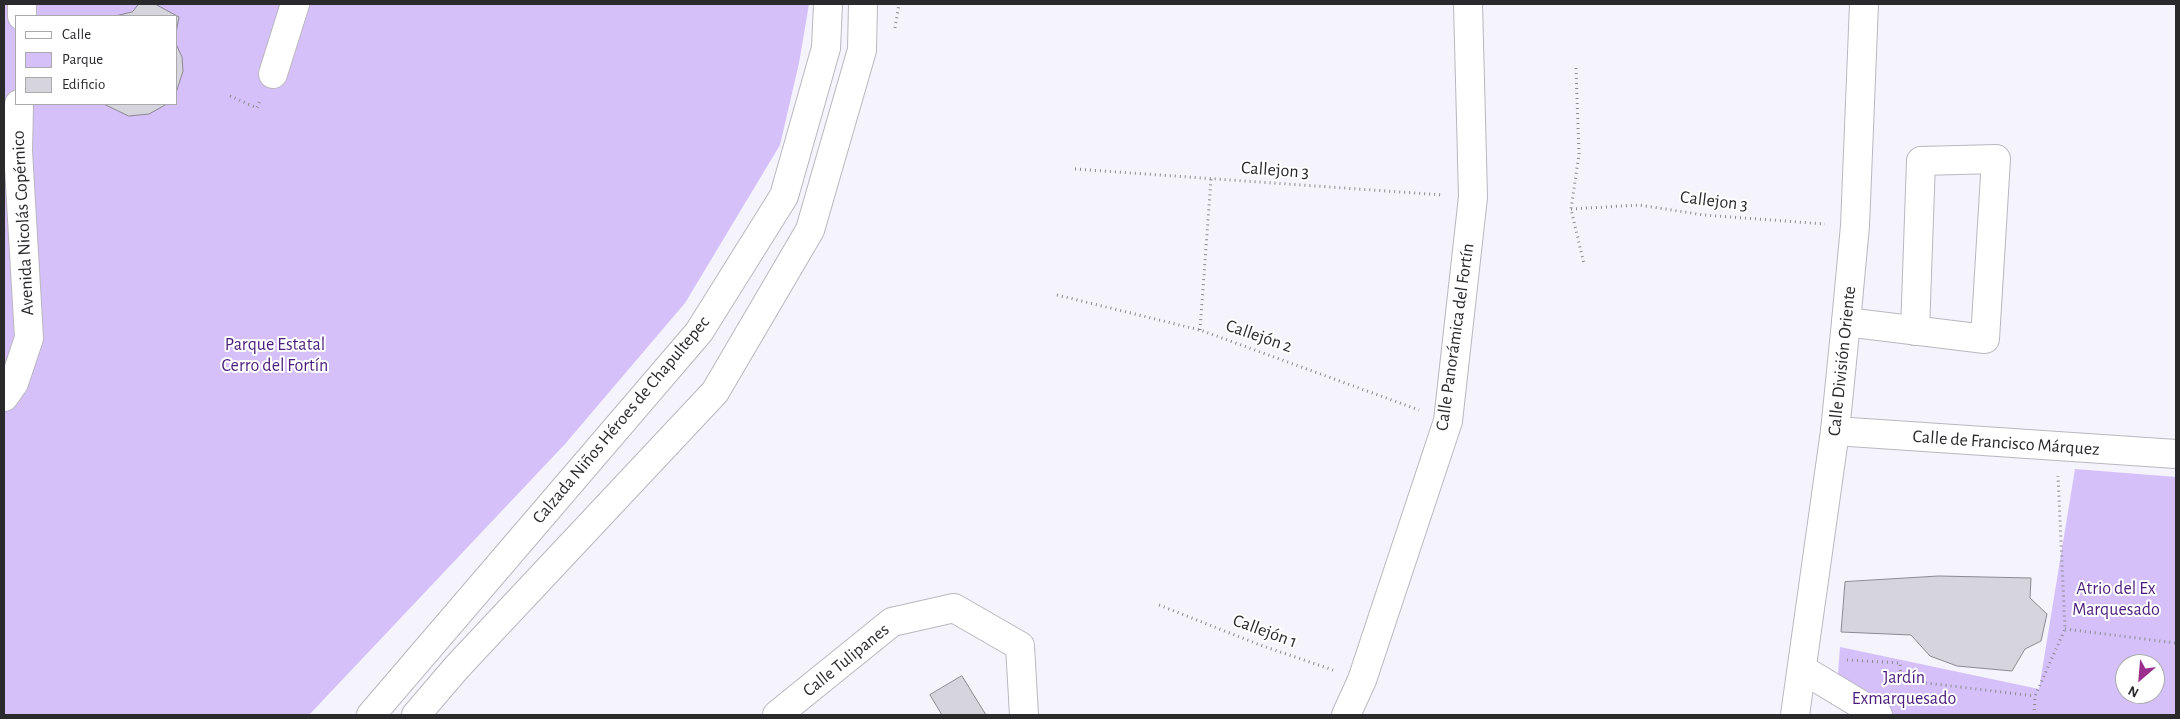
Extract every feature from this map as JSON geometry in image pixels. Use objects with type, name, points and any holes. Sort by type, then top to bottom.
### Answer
[{"type":"main road","points":[[273,74],[295,4]]},
{"type":"main road","name":"Calzada Niños Héroes de Chapultepec","points":[[371,715],[699,332],[784,196],[826,48],[828,4]]},
{"type":"main road","points":[[416,715],[457,667],[715,392],[810,230],[862,50],[863,4]]},
{"type":"main road","name":"Calle Panorámica del Fortín","points":[[1346,715],[1362,680],[1448,421],[1473,197],[1468,4]]},
{"type":"main road","name":"Calle División Oriente","points":[[1795,715],[1835,432],[1846,322],[1855,226],[1864,4]]},
{"type":"main road","name":"Avenida Nicolás Copérnico","points":[[4,397],[14,383],[29,338],[18,151],[19,105]]},
{"type":"main road","points":[[1846,322],[1915,331],[1984,339],[1996,159],[1921,161],[1915,331]]},
{"type":"main road","name":"Calle de Francisco Márquez","points":[[1835,432],[2176,454]]},
{"type":"main road","name":"Calle Tulipanes","points":[[777,715],[892,622],[954,608],[1020,646],[1024,715]]},
{"type":"main road","points":[[1802,669],[1878,715]]},
{"type":"path","points":[[1576,68],[1579,154],[1571,209],[1584,264]]},
{"type":"path","name":"Callejon 3","points":[[1075,170],[1473,197]]},
{"type":"path","points":[[1200,330],[1211,179]]},
{"type":"path","name":"Callejon 3","points":[[1571,209],[1639,205],[1704,215],[1855,226]]},
{"type":"path","name":"Callejón 2","points":[[1057,295],[1200,330],[1344,380],[1448,421]]},
{"type":"path","points":[[2034,715],[2036,696],[2065,629],[2057,467]]},
{"type":"path","name":"Callejón 1","points":[[1159,605],[1260,645],[1362,680]]},
{"type":"path","points":[[2065,629],[2176,643]]},
{"type":"path","points":[[1839,659],[1900,662],[1901,680],[2036,696]]},
{"type":"green space","name":"Parque Estatal Cerro del Fortín","points":[[4,4],[809,4],[799,63],[780,145],[685,303],[565,444],[309,715],[4,715]]},
{"type":"green space","name":"Atrio del Ex Marquesado","points":[[2075,469],[2176,477],[2176,715],[1894,715],[1838,674],[1840,647],[2039,689]]},
{"type":"building","points":[[139,4],[155,4],[175,15],[119,15],[132,12]]},
{"type":"building","points":[[178,48],[182,57],[183,71],[178,87]]},
{"type":"building","points":[[106,105],[165,105],[149,114],[129,116]]},
{"type":"building","points":[[1939,576],[2031,578],[2030,598],[2047,614],[2041,641],[2025,649],[2012,671],[1957,666],[1930,656],[1911,635],[1841,632],[1845,582]]},
{"type":"building","points":[[962,676],[986,715],[942,715],[930,695]]},
{"type":"park label","name":"Jardín Exmarquesado","points":[[1904,688]]}]
